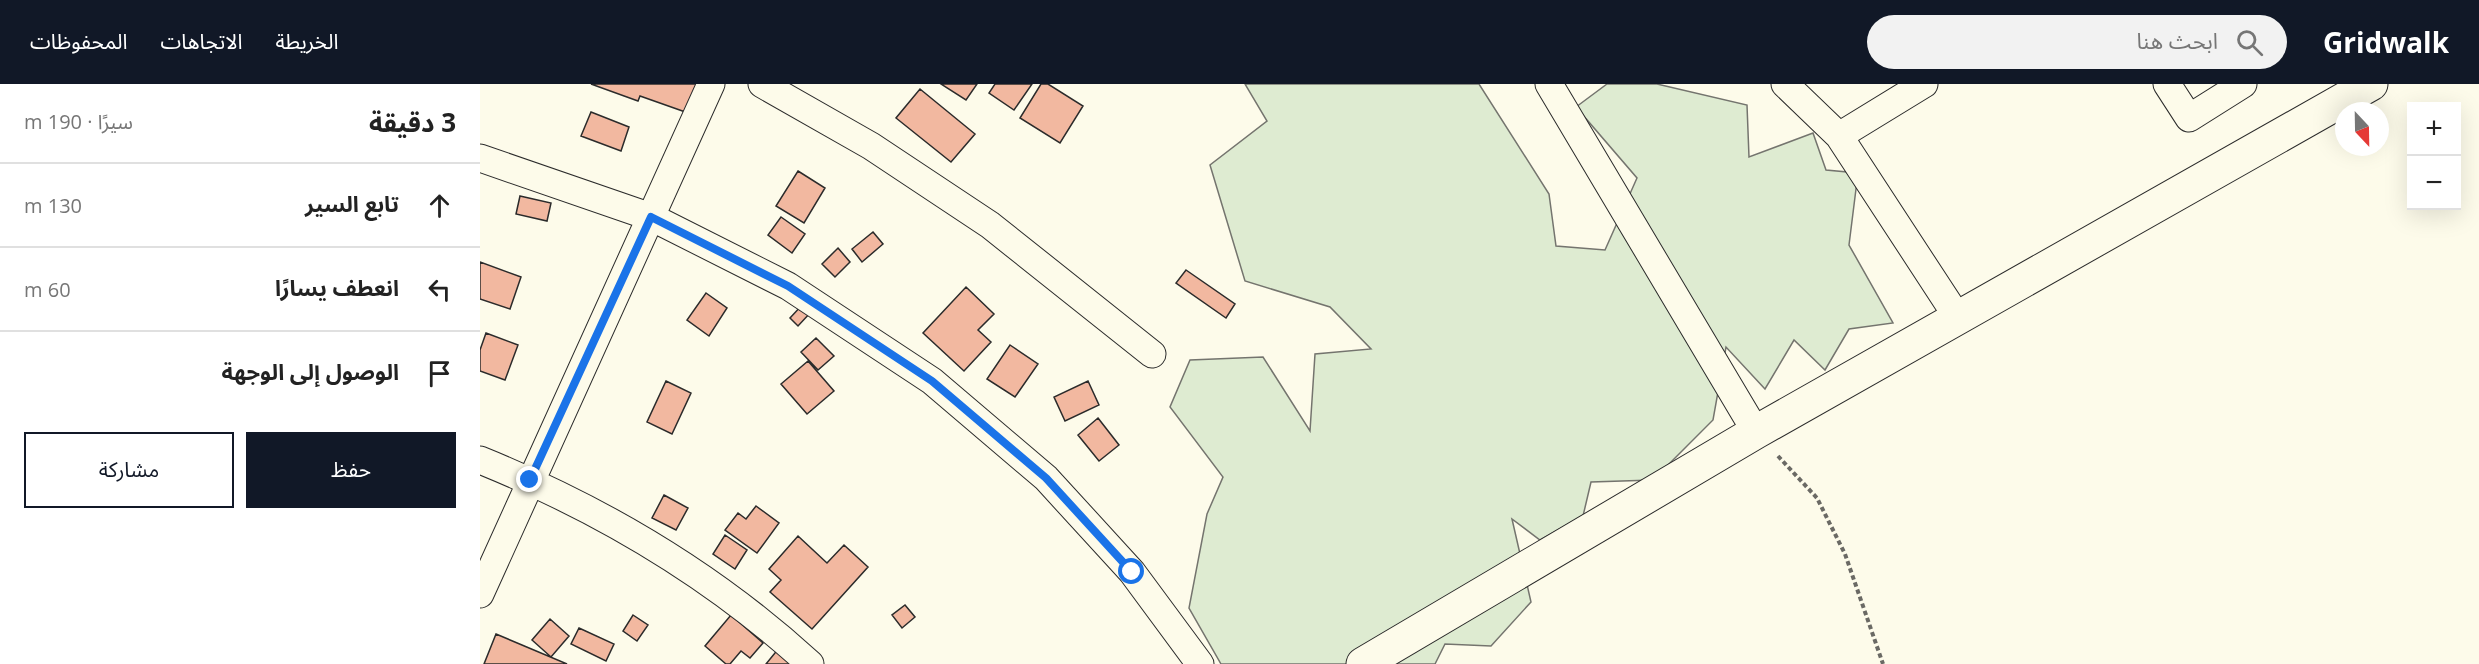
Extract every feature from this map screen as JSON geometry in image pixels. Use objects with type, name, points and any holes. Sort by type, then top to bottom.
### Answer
[{"type":"main road","points":[[1363,664],[1756,432],[2371,84]]},
{"type":"street","points":[[480,594],[711,84]]},
{"type":"street","points":[[762,84],[871,147],[990,225],[1152,354]]},
{"type":"street","points":[[1549,84],[1756,432]]},
{"type":"street","points":[[1785,84],[1839,136],[1958,318]]},
{"type":"street","points":[[1839,136],[1924,84]]},
{"type":"street","points":[[2167,84],[2189,118],[2243,84]]},
{"type":"street","points":[[480,158],[651,217],[788,286],[932,381],[1046,478],[1132,572],[1200,664]]},
{"type":"street","points":[[480,460],[530,480],[651,543],[767,624],[810,664]]},
{"type":"path","points":[[1756,432],[1817,498],[1845,554],[1883,664]]},
{"type":"green space","points":[[1245,84],[1479,84],[1549,194],[1556,246],[1605,250],[1637,178],[1576,107],[1607,84],[1657,84],[1747,105],[1749,157],[1813,133],[1826,170],[1858,173],[1849,245],[1893,323],[1849,329],[1825,370],[1794,340],[1765,389],[1726,347],[1713,420],[1653,480],[1591,482],[1583,516],[1540,540],[1512,519],[1531,602],[1491,646],[1445,644],[1435,664],[1221,664],[1189,608],[1207,514],[1223,477],[1170,407],[1190,360],[1263,357],[1310,431],[1315,354],[1371,349],[1330,307],[1245,281],[1210,165],[1267,121]]},
{"type":"building","points":[[591,84],[702,84],[691,114],[640,96],[638,101]]},
{"type":"building","points":[[941,84],[977,84],[966,100]]},
{"type":"building","points":[[995,84],[1032,84],[1014,110],[989,93]]},
{"type":"building","points":[[1041,84],[1048,84],[1083,106],[1060,143],[1020,118]]},
{"type":"building","points":[[920,89],[975,134],[951,162],[896,118]]},
{"type":"building","points":[[591,112],[629,127],[621,151],[581,136]]},
{"type":"building","points":[[798,171],[825,188],[804,223],[776,206]]},
{"type":"building","points":[[520,196],[551,203],[547,221],[516,214]]},
{"type":"building","points":[[781,217],[805,234],[792,253],[768,235]]},
{"type":"building","points":[[873,232],[883,244],[862,262],[852,249]]},
{"type":"building","points":[[838,248],[850,262],[835,277],[822,264]]},
{"type":"building","points":[[480,262],[521,277],[510,309],[480,299]]},
{"type":"building","points":[[1186,270],[1235,304],[1226,318],[1176,283]]},
{"type":"building","points":[[966,287],[994,314],[978,330],[991,342],[964,371],[923,333]]},
{"type":"building","points":[[706,293],[727,308],[709,336],[687,320]]},
{"type":"building","points":[[803,304],[811,312],[798,326],[790,318]]},
{"type":"building","points":[[486,333],[518,345],[505,380],[480,371],[480,350]]},
{"type":"building","points":[[816,338],[834,356],[818,370],[801,352]]},
{"type":"building","points":[[1010,345],[1038,364],[1015,397],[987,379]]},
{"type":"building","points":[[808,361],[834,391],[807,414],[781,384]]},
{"type":"building","points":[[666,381],[691,393],[672,434],[647,422]]},
{"type":"building","points":[[1088,381],[1099,405],[1065,421],[1054,397]]},
{"type":"building","points":[[1098,418],[1119,445],[1099,461],[1078,435]]},
{"type":"building","points":[[664,495],[688,508],[676,530],[652,518]]},
{"type":"building","points":[[756,506],[779,523],[757,553],[725,530],[738,513],[746,519]]},
{"type":"building","points":[[725,535],[747,550],[735,569],[713,554]]},
{"type":"building","points":[[798,536],[827,563],[844,545],[868,567],[812,629],[770,592],[781,580],[769,569]]},
{"type":"building","points":[[905,605],[915,617],[902,628],[892,615]]},
{"type":"building","points":[[633,615],[648,625],[637,641],[623,631]]},
{"type":"building","points":[[731,615],[763,643],[750,658],[741,651],[730,664],[726,664],[705,646]]},
{"type":"building","points":[[550,619],[569,636],[551,657],[532,640]]},
{"type":"building","points":[[579,628],[614,644],[606,661],[571,644]]},
{"type":"building","points":[[496,634],[567,664],[484,664]]},
{"type":"building","points":[[779,648],[797,664],[766,664]]},
{"type":"route","points":[[530,480],[651,217],[788,286],[932,381],[1046,478],[1132,572]]}]
